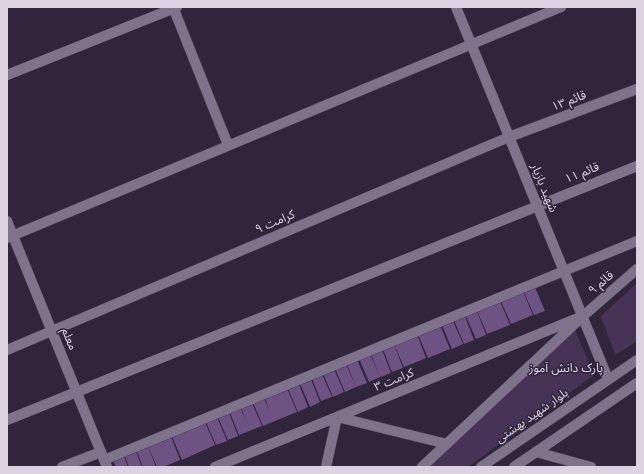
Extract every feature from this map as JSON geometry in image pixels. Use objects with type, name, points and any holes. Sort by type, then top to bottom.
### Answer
[{"type":"street","points":[[7,75],[175,7],[228,145]]},
{"type":"street","name":"شهید بازیار","points":[[456,7],[608,379]]},
{"type":"street","points":[[10,236],[471,43],[561,7]]},
{"type":"street","name":"قائم ۱۳","points":[[509,137],[637,89]]},
{"type":"street","name":"کرامت ۹","points":[[7,350],[509,137]]},
{"type":"street","name":"قائم ۱۱","points":[[7,420],[537,205],[637,166]]},
{"type":"street","name":"معلم","points":[[7,221],[10,236],[52,331],[104,460]]},
{"type":"street","points":[[62,467],[104,460],[637,242]]},
{"type":"street","name":"قائم ۹","points":[[422,467],[583,316],[637,269]]},
{"type":"street","name":"کرامت ۳","points":[[215,467],[583,316]]},
{"type":"street","name":"بلوار شهید بهشتی","points":[[481,467],[637,360]]},
{"type":"street","points":[[515,467],[637,383]]},
{"type":"street","points":[[326,467],[337,417],[447,444]]},
{"type":"street","points":[[536,452],[591,467]]},
{"type":"green space","points":[[637,283],[637,341],[615,355],[601,316]]},
{"type":"green space","name":"پارک دانش آموز","points":[[575,330],[594,375],[468,467],[430,467]]},
{"type":"building","points":[[534,285],[545,311],[534,315],[523,290]]},
{"type":"building","points":[[522,289],[533,315],[511,324],[500,299]]},
{"type":"building","points":[[499,299],[510,325],[487,334],[476,308]]},
{"type":"building","points":[[476,309],[486,335],[476,339],[465,314]]},
{"type":"building","points":[[464,314],[474,340],[464,344],[453,318]]},
{"type":"building","points":[[452,319],[463,344],[452,349],[441,323]]},
{"type":"building","points":[[439,323],[450,349],[428,358],[417,332]]},
{"type":"building","points":[[416,332],[426,358],[404,367],[393,342]]},
{"type":"building","points":[[393,342],[403,368],[392,372],[382,347]]},
{"type":"building","points":[[381,347],[391,373],[380,377],[370,352]]},
{"type":"building","points":[[369,352],[380,377],[369,382],[358,356]]},
{"type":"building","points":[[356,357],[367,383],[356,387],[346,362]]},
{"type":"building","points":[[345,362],[356,387],[345,392],[334,366]]},
{"type":"building","points":[[333,367],[344,392],[333,397],[322,371]]},
{"type":"building","points":[[321,372],[332,397],[321,401],[311,376]]},
{"type":"building","points":[[310,377],[320,402],[310,407],[299,381]]},
{"type":"building","points":[[298,382],[308,407],[298,412],[287,386]]},
{"type":"building","points":[[286,386],[297,412],[263,426],[252,400],[263,396],[269,410],[264,395]]},
{"type":"building","points":[[251,401],[262,426],[239,435],[229,410],[239,405],[248,425],[240,405]]},
{"type":"building","points":[[228,410],[238,436],[228,440],[217,415]]},
{"type":"building","points":[[216,415],[227,441],[216,445],[205,420]]},
{"type":"building","points":[[204,420],[215,445],[182,460],[171,434]]},
{"type":"building","points":[[170,434],[180,460],[163,467],[157,467],[147,444]]},
{"type":"building","points":[[147,444],[156,467],[143,467],[136,449]]},
{"type":"building","points":[[135,449],[142,467],[129,467],[124,454]]},
{"type":"building","points":[[123,454],[128,467],[116,467],[112,458]]}]
